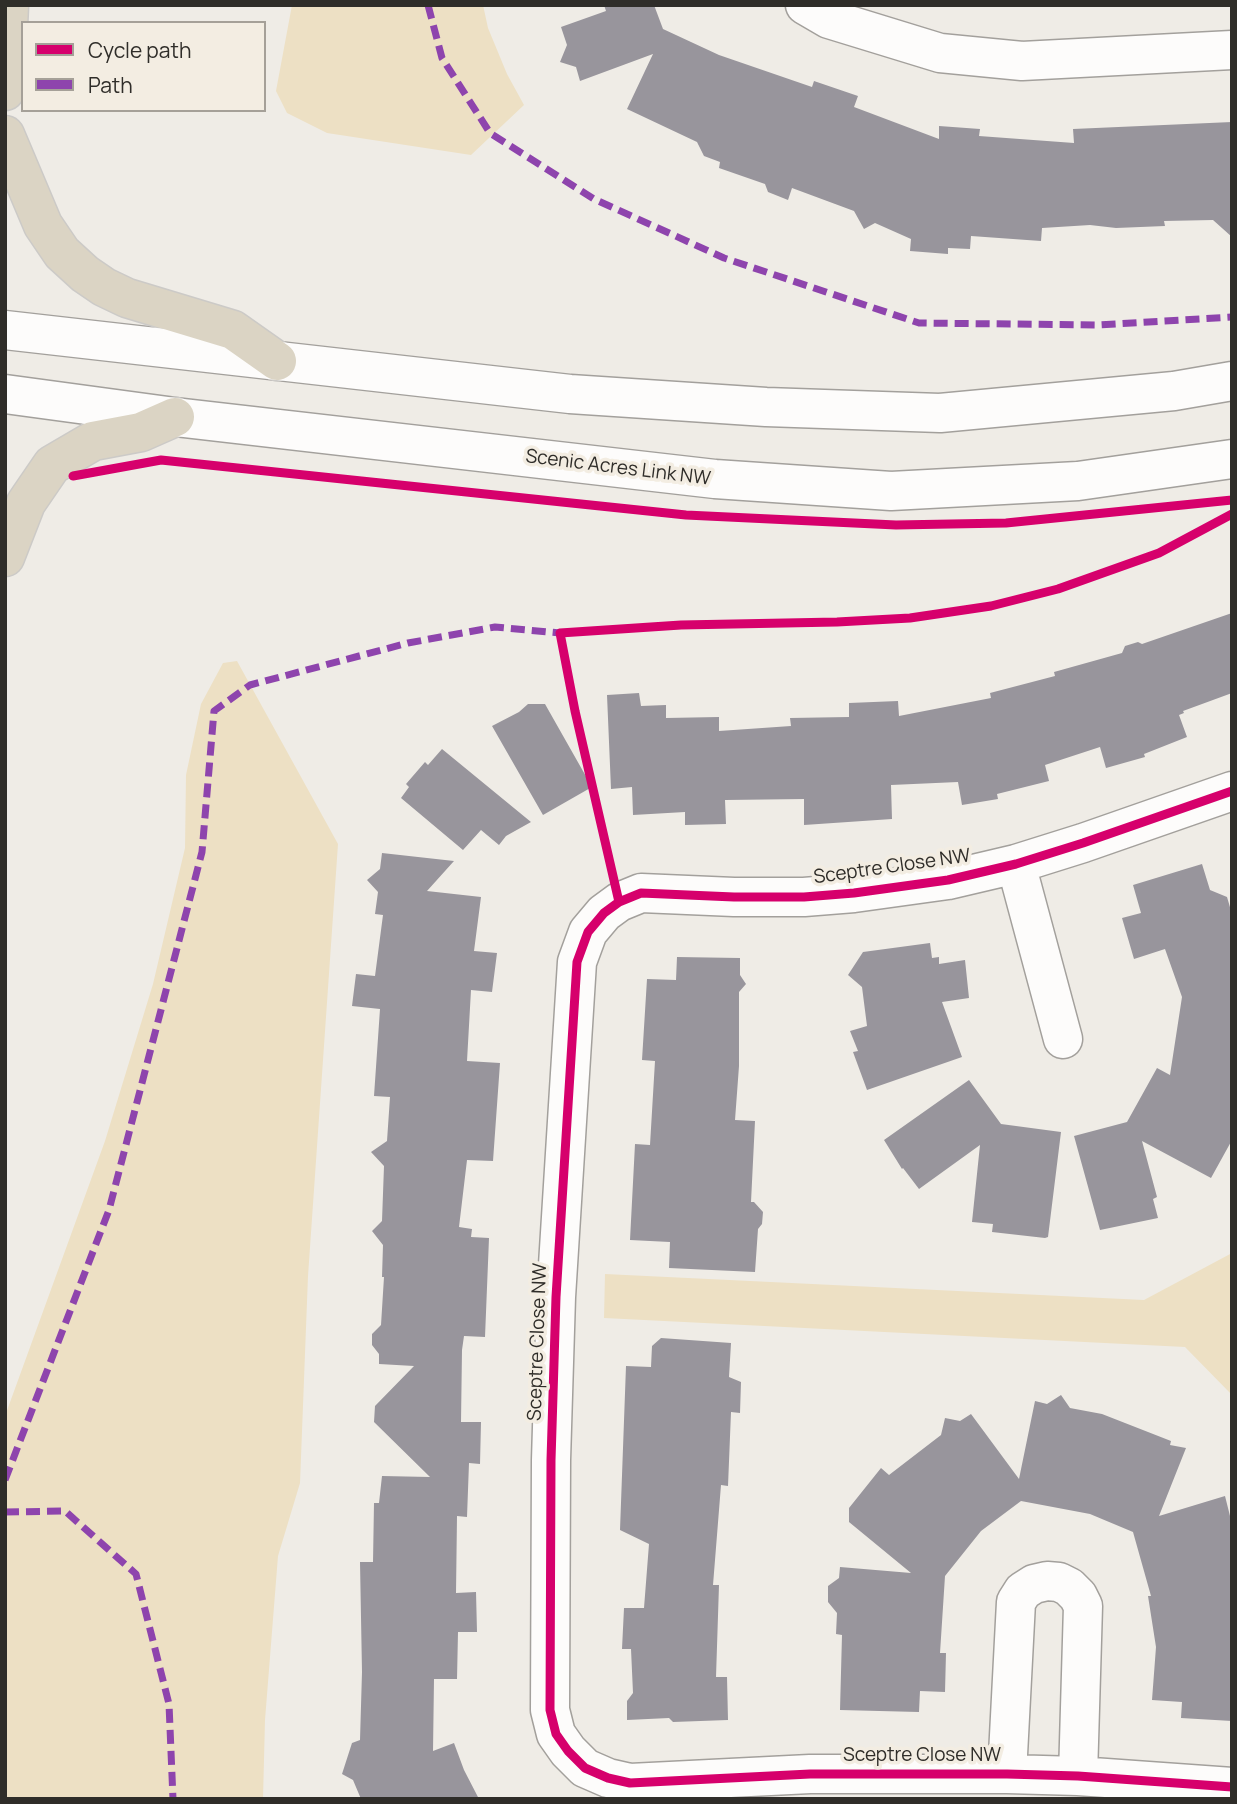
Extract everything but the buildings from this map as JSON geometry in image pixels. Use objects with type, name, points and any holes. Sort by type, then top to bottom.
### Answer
[{"type":"highway","points":[[5,91],[9,5]]},
{"type":"highway","points":[[5,135],[43,225],[62,253],[85,274],[127,298],[233,330],[277,361]]},
{"type":"highway","points":[[5,557],[26,503],[52,465],[93,442],[141,432],[175,417]]},
{"type":"street","points":[[805,5],[829,19],[940,53],[1022,61],[1232,50]]},
{"type":"street","points":[[5,330],[570,394],[766,407],[940,413],[1174,391],[1232,381]]},
{"type":"street","name":"Scenic Acres Link NW","points":[[5,394],[175,417],[715,479],[891,491],[1078,481],[1232,459]]},
{"type":"street","name":"Sceptre Close NW","points":[[1232,791],[1016,864],[948,880],[841,894],[734,897],[642,893],[611,908],[589,932],[577,961],[556,1297],[551,1460],[550,1710],[556,1734],[585,1768],[608,1778],[630,1783],[810,1774],[1007,1774],[1232,1787]]},
{"type":"street","points":[[1016,864],[1063,1039]]},
{"type":"street","points":[[1007,1774],[1016,1602],[1023,1591],[1034,1584],[1047,1581],[1059,1582],[1069,1587],[1083,1606],[1078,1776]]},
{"type":"shaded area","points":[[292,5],[483,5],[488,28],[507,74],[524,105],[471,155],[327,133],[287,113],[276,91]]},
{"type":"shaded area","points":[[237,661],[338,844],[308,1276],[300,1483],[278,1556],[265,1720],[263,1799],[5,1799],[5,1416],[105,1141],[153,984],[185,848],[186,775],[201,704],[223,663]]},
{"type":"shaded area","points":[[1232,1253],[1232,1395],[1185,1347],[604,1318],[605,1274],[1144,1300]]},
{"type":"marked path","points":[[428,5],[442,58],[490,133],[594,199],[724,258],[919,323],[1098,325],[1232,317]]},
{"type":"marked path","points":[[5,1480],[109,1210],[202,852],[214,711],[250,685],[408,643],[495,627],[560,633]]},
{"type":"marked path","points":[[5,1512],[65,1511],[136,1574],[169,1704],[173,1799]]},
{"type":"cycle path","points":[[73,476],[161,460],[686,515],[896,525],[1006,523],[1232,500]]},
{"type":"cycle path","points":[[619,902],[560,633],[681,625],[910,618],[991,606],[1058,589],[1159,553],[1232,514]]},
{"type":"cycle path","points":[[1232,791],[1016,864],[948,880],[804,897],[641,893],[619,902],[604,913],[588,932],[577,962],[556,1297],[551,1460],[550,1710],[556,1734],[585,1768],[608,1778],[630,1783],[810,1774],[1007,1774],[1232,1787]]}]
